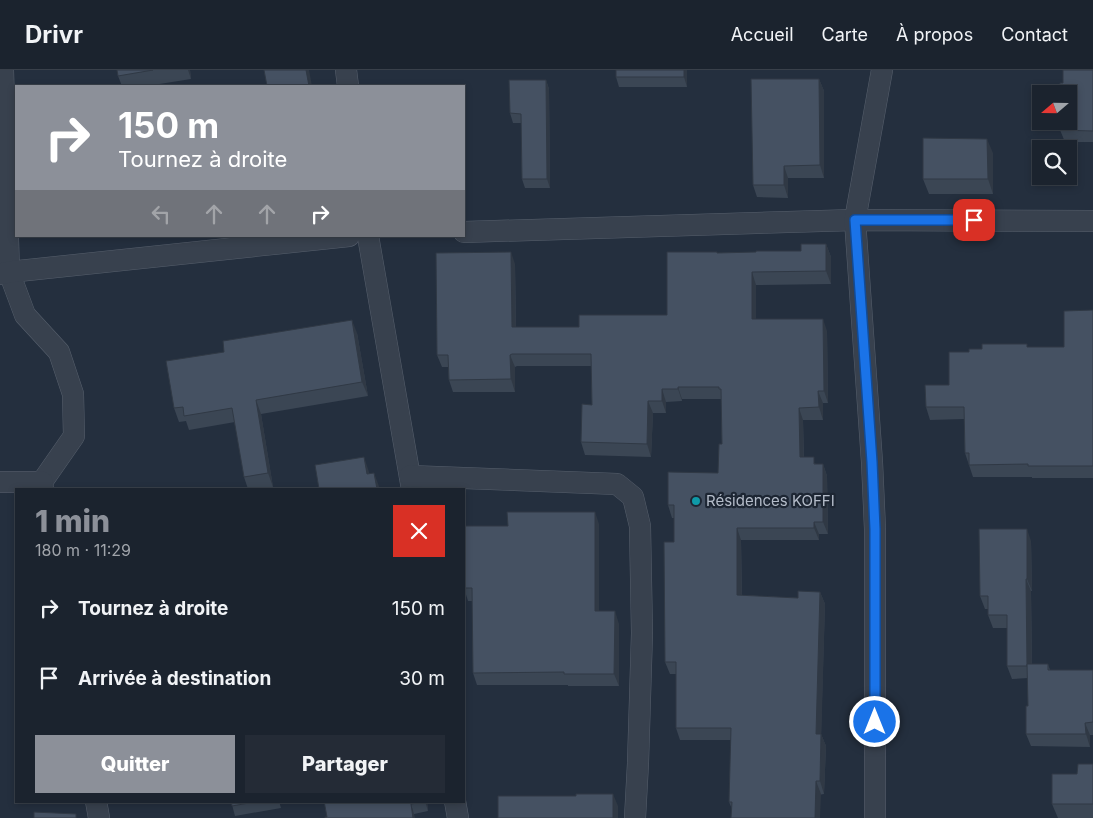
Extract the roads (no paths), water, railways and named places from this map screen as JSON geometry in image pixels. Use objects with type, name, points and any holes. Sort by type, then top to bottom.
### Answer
[{"type":"street","points":[[0,482],[42,486],[74,436],[73,394],[59,352],[25,315],[4,273],[3,70]]},
{"type":"street","points":[[346,70],[348,85]]},
{"type":"street","points":[[875,818],[875,529],[855,220],[882,70]]},
{"type":"street","points":[[465,232],[855,220],[1093,220]]},
{"type":"street","points":[[4,273],[340,237]]},
{"type":"street","points":[[368,237],[411,482],[617,484],[633,497],[640,526],[642,633],[635,818]]},
{"type":"street","points":[[96,803],[99,818]]},
{"type":"street","points":[[455,803],[458,818]]},
{"type":"place","name":"Résidences KOFFI","points":[[696,501]]}]
